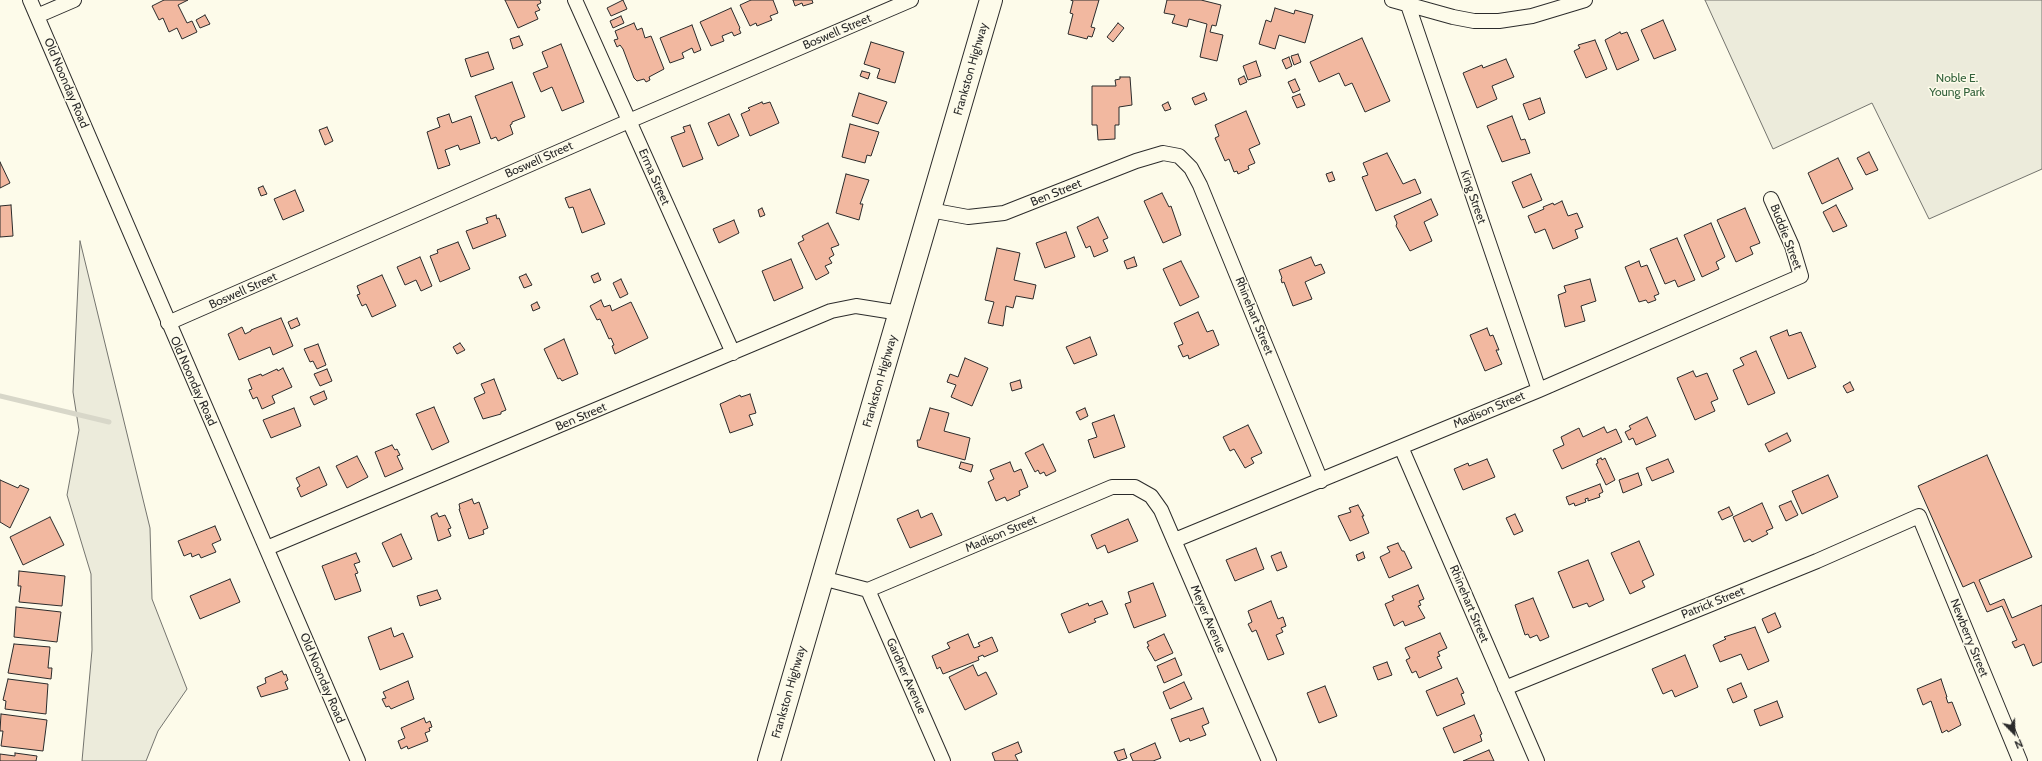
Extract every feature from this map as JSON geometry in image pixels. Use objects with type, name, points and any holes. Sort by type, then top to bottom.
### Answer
[{"type":"main road","name":"Frankston Highway","points":[[769,761],[991,0]]},
{"type":"street","name":"Old Noonday Road","points":[[30,0],[358,761]]},
{"type":"street","points":[[37,16],[74,0]]},
{"type":"street","name":"Erma Street","points":[[575,0],[733,353]]},
{"type":"street","name":"Boswell Street","points":[[168,323],[629,121],[912,0]]},
{"type":"street","points":[[1392,0],[1453,17],[1474,21],[1499,21],[1532,16],[1585,0]]},
{"type":"street","name":"King Street","points":[[1408,5],[1539,390]]},
{"type":"street","name":"Ben Street","points":[[930,210],[968,217],[1004,213],[1136,161],[1163,153],[1179,156]]},
{"type":"street","name":"Rhinehart Street","points":[[1179,156],[1191,168],[1200,185],[1321,481]]},
{"type":"street","name":"Buddie Street","points":[[1771,199],[1792,246],[1801,276]]},
{"type":"street","name":"Madison Street","points":[[1175,540],[1539,390],[1801,276]]},
{"type":"street","name":"Ben Street","points":[[266,548],[844,308],[866,307],[900,313]]},
{"type":"street","name":"Rhinehart Street","points":[[1401,447],[1537,761]]},
{"type":"street","name":"Madison Street","points":[[868,590],[1112,487],[1135,487]]},
{"type":"street","name":"Meyer Avenue","points":[[1135,487],[1151,496],[1161,510],[1269,761]]},
{"type":"street","name":"Patrick Street","points":[[1505,688],[1817,561],[1919,516]]},
{"type":"street","name":"Newberry Street","points":[[1919,516],[2020,761]]},
{"type":"street","points":[[822,578],[868,590]]},
{"type":"street","name":"Gardner Avenue","points":[[868,590],[943,761]]},
{"type":"green space","name":"Noble E. Young Park","points":[[1705,0],[2042,0],[2042,169],[1929,219],[1872,103],[1773,149]]},
{"type":"green space","points":[[80,241],[150,528],[152,599],[187,689],[158,731],[146,761],[82,761],[92,650],[91,574],[67,495],[79,430],[73,392]]},
{"type":"building","points":[[164,0],[188,0],[178,5],[187,23],[192,21],[197,32],[182,39],[177,28],[169,32],[163,18],[159,20],[152,6]]},
{"type":"building","points":[[505,0],[540,0],[541,3],[537,5],[540,10],[535,12],[538,19],[518,28]]},
{"type":"building","points":[[623,0],[627,9],[611,16],[607,8]]},
{"type":"building","points":[[751,0],[773,0],[778,13],[770,16],[772,20],[757,26],[756,23],[750,26],[740,5]]},
{"type":"building","points":[[793,0],[812,0],[813,3],[803,6],[802,3],[795,6]]},
{"type":"building","points":[[1071,0],[1099,0],[1091,27],[1095,28],[1092,37],[1088,36],[1087,39],[1068,34],[1073,14],[1070,13],[1073,1]]},
{"type":"building","points":[[1167,0],[1201,0],[1221,5],[1216,26],[1212,25],[1210,32],[1223,35],[1217,61],[1200,57],[1207,24],[1189,19],[1187,27],[1172,23],[1175,15],[1164,13]]},
{"type":"building","points":[[731,8],[741,33],[734,36],[732,32],[722,36],[724,41],[711,46],[700,22]]},
{"type":"building","points":[[1275,8],[1294,14],[1295,10],[1313,15],[1305,43],[1279,35],[1275,49],[1259,44],[1266,20],[1271,22]]},
{"type":"building","points":[[205,15],[210,24],[200,28],[196,20]]},
{"type":"building","points":[[621,16],[624,23],[613,28],[610,21]]},
{"type":"building","points":[[1663,20],[1676,50],[1654,59],[1641,30]]},
{"type":"building","points":[[634,23],[637,30],[642,28],[645,38],[651,36],[664,69],[649,77],[650,80],[646,82],[644,79],[637,81],[634,78],[623,49],[620,45],[617,47],[614,40],[618,39],[615,31]]},
{"type":"building","points":[[1118,23],[1124,28],[1113,42],[1107,37]]},
{"type":"building","points":[[692,25],[701,50],[694,53],[692,48],[682,53],[684,58],[670,63],[660,38]]},
{"type":"building","points":[[1620,32],[1621,34],[1627,32],[1639,60],[1617,70],[1605,40]]},
{"type":"building","points":[[519,36],[523,45],[513,49],[510,39]]},
{"type":"building","points":[[1362,38],[1390,101],[1365,112],[1352,83],[1345,86],[1339,73],[1319,82],[1310,62]]},
{"type":"building","points":[[1595,40],[1607,69],[1586,78],[1574,51],[1580,48],[1578,45]]},
{"type":"building","points":[[871,42],[904,52],[895,83],[877,78],[880,69],[864,64]]},
{"type":"building","points":[[561,44],[584,102],[562,111],[552,87],[541,92],[533,73],[548,67],[542,52]]},
{"type":"building","points":[[488,52],[494,69],[471,77],[465,59]]},
{"type":"building","points":[[1298,54],[1301,62],[1294,65],[1291,56]]},
{"type":"building","points":[[1289,57],[1292,66],[1286,69],[1282,60]]},
{"type":"building","points":[[1506,59],[1514,77],[1492,86],[1497,99],[1477,108],[1463,73],[1482,65],[1483,68]]},
{"type":"building","points":[[1256,61],[1261,76],[1248,80],[1243,66]]},
{"type":"building","points":[[862,71],[870,73],[868,79],[860,76]]},
{"type":"building","points":[[1244,76],[1247,82],[1240,85],[1238,79]]},
{"type":"building","points":[[1120,77],[1130,77],[1132,105],[1119,107],[1119,125],[1115,125],[1115,139],[1098,140],[1097,125],[1092,125],[1092,86],[1116,86],[1115,80],[1120,79]]},
{"type":"building","points":[[1295,79],[1300,90],[1293,93],[1288,82]]},
{"type":"building","points":[[512,82],[525,117],[512,122],[510,125],[513,134],[498,141],[496,137],[491,139],[475,96]]},
{"type":"building","points":[[859,93],[887,102],[878,124],[852,116]]},
{"type":"building","points":[[1204,93],[1207,100],[1195,105],[1192,98]]},
{"type":"building","points":[[1300,94],[1305,105],[1297,108],[1292,97]]},
{"type":"building","points":[[1540,98],[1545,113],[1529,120],[1523,104]]},
{"type":"building","points":[[762,102],[763,104],[770,102],[779,123],[750,136],[741,114],[750,110],[748,108]]},
{"type":"building","points":[[1168,102],[1171,109],[1165,111],[1162,105]]},
{"type":"building","points":[[1246,111],[1260,144],[1249,149],[1255,163],[1248,166],[1249,169],[1238,174],[1237,171],[1234,172],[1229,159],[1225,161],[1215,138],[1219,136],[1215,125]]},
{"type":"building","points":[[449,114],[452,123],[471,116],[480,143],[460,150],[458,145],[445,150],[450,165],[438,169],[427,132],[440,127],[437,118]]},
{"type":"building","points":[[729,114],[739,136],[718,146],[708,123]]},
{"type":"building","points":[[1512,116],[1521,140],[1525,139],[1530,153],[1502,162],[1487,126]]},
{"type":"building","points":[[850,124],[879,132],[871,156],[867,155],[865,163],[842,157]]},
{"type":"building","points":[[690,125],[703,159],[683,167],[671,137],[685,132],[683,127]]},
{"type":"building","points":[[327,127],[333,141],[325,145],[319,130]]},
{"type":"building","points":[[1869,152],[1878,170],[1866,175],[1857,158]]},
{"type":"building","points":[[1387,153],[1403,184],[1415,179],[1421,193],[1376,211],[1362,177],[1368,175],[1363,163]]},
{"type":"building","points":[[1838,158],[1853,189],[1822,204],[1808,173]]},
{"type":"building","points":[[0,162],[10,183],[0,188]]},
{"type":"building","points":[[1332,172],[1335,180],[1329,182],[1326,174]]},
{"type":"building","points":[[846,174],[869,180],[860,204],[863,204],[859,220],[836,213]]},
{"type":"building","points":[[1531,174],[1542,200],[1523,208],[1512,182]]},
{"type":"building","points":[[263,186],[267,194],[261,196],[258,188]]},
{"type":"building","points":[[590,189],[605,224],[582,233],[573,207],[569,208],[565,198]]},
{"type":"building","points":[[295,190],[304,211],[283,220],[274,199]]},
{"type":"building","points":[[1162,193],[1169,207],[1171,206],[1181,235],[1163,243],[1144,201]]},
{"type":"building","points":[[1431,199],[1438,215],[1424,222],[1432,241],[1410,251],[1396,226],[1397,223],[1394,216]]},
{"type":"building","points":[[1562,201],[1568,216],[1577,213],[1583,227],[1575,230],[1578,238],[1553,249],[1545,229],[1535,233],[1528,216],[1544,209],[1543,207],[1553,203],[1554,205]]},
{"type":"building","points":[[11,205],[13,236],[0,237],[0,206]]},
{"type":"building","points":[[1836,205],[1847,226],[1833,232],[1823,212]]},
{"type":"building","points":[[762,208],[765,215],[760,217],[758,210]]},
{"type":"building","points":[[1745,208],[1760,243],[1750,247],[1753,254],[1736,262],[1717,220]]},
{"type":"building","points":[[496,215],[497,219],[499,218],[506,236],[473,249],[466,231],[488,223],[486,218]]},
{"type":"building","points":[[1098,217],[1108,238],[1103,240],[1108,251],[1094,257],[1090,246],[1086,248],[1077,227]]},
{"type":"building","points":[[734,220],[739,233],[719,243],[713,229]]},
{"type":"building","points":[[828,223],[839,245],[831,248],[834,255],[829,258],[832,263],[825,266],[829,273],[816,280],[798,243],[804,240],[802,236]]},
{"type":"building","points":[[1711,223],[1725,257],[1716,262],[1719,269],[1702,277],[1684,235]]},
{"type":"building","points":[[1066,232],[1075,257],[1045,268],[1036,243]]},
{"type":"building","points":[[1677,238],[1695,280],[1678,287],[1675,280],[1665,284],[1650,249]]},
{"type":"building","points":[[458,242],[470,269],[440,282],[430,256],[438,253],[437,250]]},
{"type":"building","points":[[997,248],[1020,253],[1014,280],[1036,285],[1033,299],[1016,296],[1013,308],[1006,306],[1003,326],[988,323],[994,302],[985,300]]},
{"type":"building","points":[[420,257],[432,286],[421,291],[416,280],[405,285],[397,267]]},
{"type":"building","points":[[1134,257],[1137,266],[1127,269],[1124,261]]},
{"type":"building","points":[[1311,257],[1315,266],[1321,264],[1325,273],[1305,282],[1312,299],[1293,306],[1284,282],[1282,283],[1279,270]]},
{"type":"building","points":[[791,259],[803,288],[774,301],[762,271]]},
{"type":"building","points":[[1181,261],[1199,297],[1180,306],[1163,269]]},
{"type":"building","points":[[1639,261],[1641,267],[1647,265],[1659,294],[1654,296],[1656,300],[1648,303],[1646,300],[1639,302],[1625,267]]},
{"type":"building","points":[[598,273],[601,280],[594,283],[591,276]]},
{"type":"building","points":[[526,274],[532,285],[524,288],[519,277]]},
{"type":"building","points":[[382,275],[396,306],[372,317],[366,304],[362,306],[357,295],[360,294],[357,286]]},
{"type":"building","points":[[621,279],[628,294],[620,298],[613,283]]},
{"type":"building","points":[[1590,279],[1596,301],[1581,306],[1585,321],[1565,327],[1558,295],[1566,292],[1564,286]]},
{"type":"building","points":[[601,300],[604,307],[610,305],[612,311],[631,302],[648,338],[615,354],[612,346],[614,345],[611,338],[609,339],[600,319],[597,320],[590,306]]},
{"type":"building","points":[[537,302],[540,308],[533,311],[531,305]]},
{"type":"building","points":[[1198,312],[1207,332],[1213,330],[1219,345],[1189,359],[1188,355],[1183,357],[1178,346],[1183,344],[1174,323]]},
{"type":"building","points":[[281,318],[293,346],[273,355],[270,347],[239,360],[228,334],[242,327],[245,334],[251,330]]},
{"type":"building","points":[[297,318],[300,325],[291,329],[288,322]]},
{"type":"building","points":[[1487,328],[1490,336],[1493,335],[1499,350],[1496,350],[1502,364],[1485,371],[1470,335]]},
{"type":"building","points":[[1787,330],[1789,336],[1801,332],[1816,367],[1788,379],[1770,337]]},
{"type":"building","points":[[1090,337],[1097,355],[1074,364],[1066,347]]},
{"type":"building","points":[[564,339],[578,374],[562,381],[560,378],[558,379],[544,349]]},
{"type":"building","points":[[460,343],[465,350],[457,354],[453,347]]},
{"type":"building","points":[[318,344],[326,365],[317,369],[313,361],[310,362],[304,349]]},
{"type":"building","points":[[1756,351],[1775,393],[1748,405],[1733,370],[1744,365],[1740,358]]},
{"type":"building","points":[[965,358],[988,368],[972,406],[951,397],[956,385],[947,382],[950,374],[958,377]]},
{"type":"building","points":[[283,368],[292,387],[272,396],[275,403],[262,409],[257,397],[253,399],[249,390],[252,389],[248,379],[261,374],[262,376],[277,369],[278,371]]},
{"type":"building","points":[[327,369],[332,381],[320,386],[314,374]]},
{"type":"building","points":[[1693,371],[1696,377],[1707,373],[1718,399],[1711,402],[1715,411],[1695,420],[1677,378]]},
{"type":"building","points":[[494,379],[506,410],[501,412],[501,414],[483,419],[474,398],[485,393],[481,384]]},
{"type":"building","points":[[1020,380],[1022,388],[1012,391],[1010,383]]},
{"type":"building","points":[[1850,382],[1854,390],[1847,393],[1843,386]]},
{"type":"building","points":[[324,391],[327,399],[314,405],[310,397]]},
{"type":"building","points":[[750,394],[756,413],[749,415],[753,425],[730,433],[720,404],[740,395],[741,397]]},
{"type":"building","points":[[434,407],[449,442],[432,450],[416,414]]},
{"type":"building","points":[[294,408],[301,426],[271,438],[263,420]]},
{"type":"building","points":[[930,408],[949,413],[944,431],[970,438],[965,460],[918,447],[917,440],[920,440]]},
{"type":"building","points":[[1085,408],[1088,416],[1080,420],[1076,412]]},
{"type":"building","points":[[1114,415],[1125,447],[1094,458],[1088,440],[1097,437],[1092,423]]},
{"type":"building","points":[[1647,417],[1656,436],[1636,445],[1633,438],[1629,440],[1625,432],[1631,429],[1629,426]]},
{"type":"building","points":[[1248,425],[1262,453],[1251,458],[1254,463],[1245,468],[1234,449],[1230,451],[1223,437]]},
{"type":"building","points":[[1604,427],[1607,433],[1616,429],[1622,442],[1562,469],[1553,450],[1564,445],[1561,437],[1579,428],[1583,437]]},
{"type":"building","points":[[1787,433],[1791,441],[1769,452],[1765,444]]},
{"type":"building","points":[[1043,444],[1056,471],[1046,476],[1044,472],[1040,474],[1038,470],[1035,472],[1025,453]]},
{"type":"building","points":[[392,445],[395,450],[397,449],[400,455],[397,456],[403,469],[385,477],[375,452]]},
{"type":"building","points":[[1987,455],[2032,557],[1979,580],[1990,605],[2004,599],[2012,618],[2042,605],[2042,662],[2033,666],[2024,644],[2015,648],[2012,642],[2017,640],[2002,606],[1987,612],[1974,582],[1963,587],[1918,486]]},
{"type":"building","points":[[357,456],[368,477],[347,488],[336,466]]},
{"type":"building","points":[[1601,458],[1602,460],[1605,458],[1615,480],[1606,485],[1596,464],[1598,463],[1597,460]]},
{"type":"building","points":[[1487,459],[1495,477],[1463,490],[1454,469],[1468,463],[1469,466]]},
{"type":"building","points":[[1668,459],[1674,472],[1652,481],[1646,468]]},
{"type":"building","points":[[961,462],[973,465],[971,472],[959,468]]},
{"type":"building","points":[[1010,462],[1014,472],[1021,469],[1028,487],[1019,491],[1020,495],[1007,501],[1005,497],[996,501],[988,482],[994,479],[990,470]]},
{"type":"building","points":[[319,467],[327,485],[301,497],[297,488],[300,486],[296,478]]},
{"type":"building","points":[[1638,473],[1642,485],[1623,493],[1619,480]]},
{"type":"building","points":[[1828,475],[1838,497],[1802,514],[1792,491]]},
{"type":"building","points":[[0,480],[18,488],[20,485],[29,489],[10,528],[0,522]]},
{"type":"building","points":[[1600,484],[1603,492],[1599,494],[1600,497],[1588,501],[1588,498],[1585,499],[1586,502],[1575,506],[1574,503],[1569,505],[1566,497]]},
{"type":"building","points":[[472,499],[474,504],[479,502],[488,528],[483,530],[484,534],[469,539],[459,509],[459,504]]},
{"type":"building","points":[[1791,501],[1798,515],[1786,521],[1779,506]]},
{"type":"building","points":[[1762,503],[1773,528],[1766,531],[1768,534],[1752,542],[1750,539],[1744,542],[1733,517]]},
{"type":"building","points":[[1358,505],[1364,516],[1362,516],[1369,533],[1350,541],[1338,516],[1351,512],[1349,508]]},
{"type":"building","points":[[1729,507],[1733,515],[1722,520],[1718,512]]},
{"type":"building","points":[[918,510],[921,518],[932,513],[942,535],[910,548],[897,519]]},
{"type":"building","points":[[437,513],[439,517],[445,515],[451,528],[448,529],[451,536],[438,541],[431,516]]},
{"type":"building","points":[[1515,514],[1523,531],[1514,535],[1506,518]]},
{"type":"building","points":[[50,517],[64,545],[23,565],[10,537]]},
{"type":"building","points":[[1128,519],[1138,541],[1108,553],[1105,545],[1097,549],[1091,535]]},
{"type":"building","points":[[215,526],[221,540],[212,544],[216,552],[201,558],[199,554],[192,557],[191,553],[184,556],[178,541]]},
{"type":"building","points":[[401,534],[412,559],[393,567],[382,543]]},
{"type":"building","points":[[1639,541],[1654,575],[1642,581],[1645,587],[1630,594],[1611,553]]},
{"type":"building","points":[[1398,543],[1402,551],[1404,551],[1412,568],[1389,578],[1380,557],[1390,552],[1387,547]]},
{"type":"building","points":[[1256,548],[1264,569],[1235,581],[1226,560]]},
{"type":"building","points":[[1281,552],[1287,567],[1277,571],[1271,556]]},
{"type":"building","points":[[1363,552],[1365,558],[1358,561],[1356,555]]},
{"type":"building","points":[[356,553],[360,562],[354,564],[358,573],[355,574],[361,591],[335,600],[322,566]]},
{"type":"building","points":[[1588,560],[1604,600],[1589,607],[1587,603],[1573,608],[1558,572]]},
{"type":"building","points":[[19,571],[65,576],[62,606],[19,602],[21,586],[18,586]]},
{"type":"building","points":[[230,579],[240,602],[200,619],[190,596]]},
{"type":"building","points":[[1153,583],[1166,616],[1134,628],[1125,604],[1131,602],[1128,592]]},
{"type":"building","points":[[1418,585],[1424,599],[1419,601],[1421,605],[1418,606],[1425,618],[1405,626],[1403,621],[1394,626],[1385,604],[1394,600],[1392,596]]},
{"type":"building","points":[[437,590],[441,599],[420,606],[417,596]]},
{"type":"building","points":[[1533,598],[1549,637],[1540,641],[1537,635],[1530,638],[1528,634],[1525,635],[1515,605]]},
{"type":"building","points":[[1102,601],[1108,614],[1094,619],[1096,622],[1069,633],[1061,614],[1088,603],[1089,606]]},
{"type":"building","points":[[1271,601],[1278,619],[1283,617],[1286,626],[1281,628],[1283,632],[1276,635],[1284,654],[1268,660],[1256,630],[1252,632],[1248,624],[1252,622],[1248,611]]},
{"type":"building","points":[[16,607],[61,612],[57,642],[14,637]]},
{"type":"building","points":[[1775,613],[1781,627],[1768,633],[1762,619]]},
{"type":"building","points":[[1755,627],[1769,661],[1748,670],[1741,654],[1720,662],[1713,645],[1726,639],[1724,637]]},
{"type":"building","points":[[391,628],[394,637],[403,633],[413,657],[380,670],[368,637]]},
{"type":"building","points":[[1440,633],[1447,648],[1438,652],[1440,656],[1437,657],[1442,668],[1419,678],[1416,671],[1412,673],[1406,660],[1410,658],[1405,648]]},
{"type":"building","points":[[968,634],[974,648],[980,646],[978,643],[992,637],[998,651],[984,657],[983,655],[978,657],[979,660],[943,674],[940,667],[937,669],[932,656],[950,648],[947,643]]},
{"type":"building","points":[[1164,634],[1173,653],[1155,661],[1147,647],[1149,646],[1147,642]]},
{"type":"building","points":[[14,644],[50,647],[48,668],[52,668],[51,679],[8,673]]},
{"type":"building","points":[[1685,655],[1698,687],[1675,697],[1672,690],[1663,694],[1652,669]]},
{"type":"building","points":[[1175,658],[1182,675],[1164,683],[1157,666]]},
{"type":"building","points":[[1387,662],[1392,675],[1378,680],[1373,667]]},
{"type":"building","points":[[973,665],[978,676],[986,672],[997,694],[965,710],[949,677]]},
{"type":"building","points":[[282,671],[284,675],[286,674],[288,680],[285,682],[288,689],[261,697],[257,687],[266,683],[265,678]]},
{"type":"building","points":[[1457,678],[1464,693],[1461,694],[1465,704],[1437,716],[1426,691]]},
{"type":"building","points":[[8,679],[48,684],[46,714],[5,709],[6,701],[3,700]]},
{"type":"building","points":[[1941,679],[1948,703],[1952,702],[1961,725],[1948,732],[1947,730],[1942,733],[1931,701],[1923,705],[1917,689]]},
{"type":"building","points":[[408,681],[414,699],[391,709],[389,706],[386,707],[382,699],[386,698],[383,692]]},
{"type":"building","points":[[1184,682],[1192,699],[1170,709],[1163,692]]},
{"type":"building","points":[[1741,683],[1747,697],[1733,703],[1727,689]]},
{"type":"building","points":[[1325,686],[1337,716],[1319,723],[1307,693]]},
{"type":"building","points":[[1777,701],[1783,717],[1760,726],[1754,710]]},
{"type":"building","points":[[1203,708],[1209,723],[1202,726],[1206,735],[1190,741],[1189,738],[1180,742],[1171,719]]},
{"type":"building","points":[[1,714],[47,720],[43,751],[1,746],[3,731],[0,731]]},
{"type":"building","points":[[1474,715],[1482,734],[1480,735],[1482,741],[1454,753],[1443,728]]},
{"type":"building","points":[[424,718],[426,723],[430,721],[432,727],[429,728],[430,731],[425,733],[428,741],[408,749],[407,746],[401,749],[398,741],[405,738],[401,728]]},
{"type":"building","points":[[1018,742],[1022,752],[1015,755],[1018,761],[995,761],[992,753]]},
{"type":"building","points":[[1155,743],[1161,758],[1153,761],[1133,761],[1130,754]]},
{"type":"building","points":[[1124,749],[1127,758],[1118,761],[1114,752]]},
{"type":"building","points":[[1489,750],[1494,761],[1463,761]]},
{"type":"building","points":[[15,753],[37,756],[36,761],[0,761],[0,754],[15,756]]},
{"type":"waterway","points":[[0,396],[109,422]]}]
